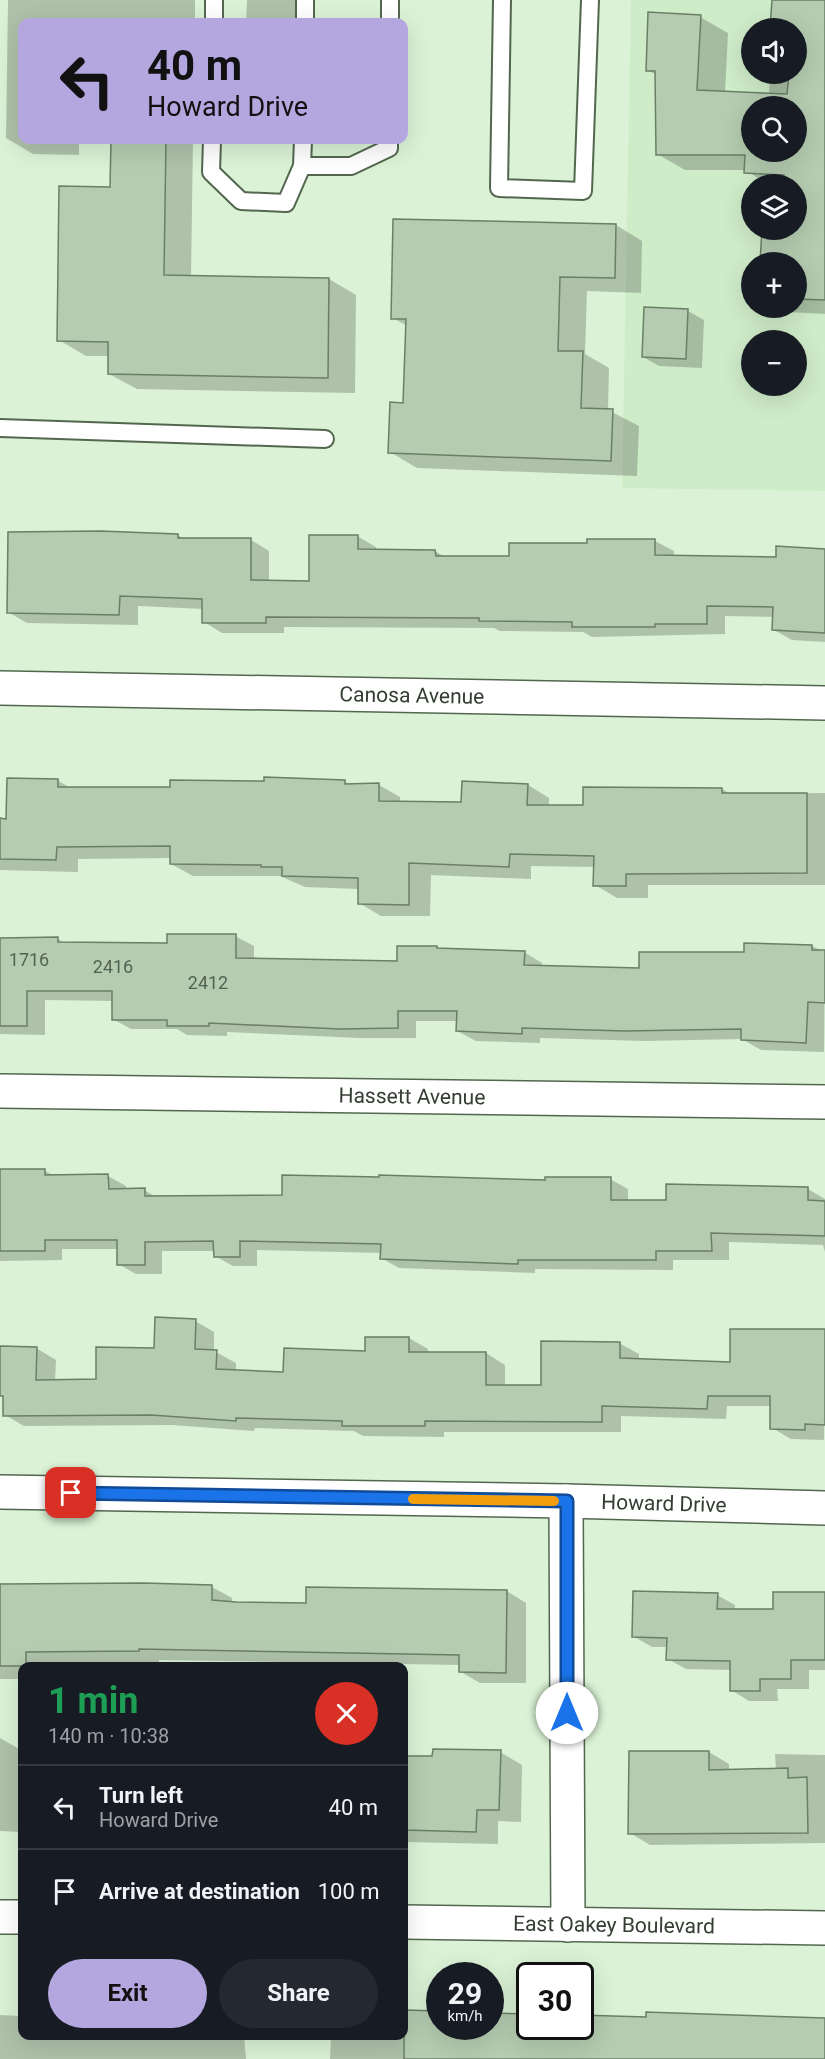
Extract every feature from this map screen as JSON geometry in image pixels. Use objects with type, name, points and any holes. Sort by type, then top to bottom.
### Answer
[{"type":"street","name":"Canosa Avenue","points":[[0,687],[825,703]]},
{"type":"street","name":"Hassett Avenue","points":[[0,1091],[825,1102]]},
{"type":"street","name":"Howard Drive","points":[[0,1492],[567,1501],[825,1508]]},
{"type":"street","points":[[567,1501],[568,1924]]},
{"type":"street","points":[[0,1917],[18,1917]]},
{"type":"street","name":"East Oakey Boulevard","points":[[408,1922],[825,1928]]},
{"type":"lane","points":[[214,0],[214,18]]},
{"type":"lane","points":[[305,0],[305,18]]},
{"type":"lane","points":[[390,0],[390,18]]},
{"type":"lane","points":[[502,0],[499,188],[583,191],[590,0]]},
{"type":"lane","points":[[212,144],[211,172],[242,201],[286,203],[302,166],[303,144]]},
{"type":"lane","points":[[302,166],[351,166],[389,148],[389,144]]},
{"type":"lane","points":[[0,428],[325,439]]},
{"type":"shaded area","points":[[631,0],[825,0],[825,491],[622,488]]},
{"type":"building","points":[[772,0],[825,0],[825,300],[807,299],[807,252],[761,252],[761,240],[807,240],[807,174],[744,173],[745,162],[807,162],[807,96],[741,96],[741,155],[656,155],[655,71],[646,71],[648,12],[701,15],[697,90],[787,94],[788,84],[807,84],[807,18],[771,18]]},
{"type":"building","points":[[111,144],[166,144],[164,275],[329,278],[328,378],[108,374],[108,342],[57,341],[59,186],[110,187]]},
{"type":"building","points":[[393,219],[616,224],[615,278],[560,277],[558,351],[583,351],[581,408],[613,409],[611,461],[388,453],[390,402],[403,403],[406,319],[391,319]]},
{"type":"building","points":[[644,307],[688,309],[686,359],[642,357]]},
{"type":"building","points":[[100,531],[178,534],[178,538],[251,538],[251,580],[309,581],[309,535],[358,535],[358,549],[435,550],[436,556],[509,556],[509,543],[587,543],[587,539],[655,539],[655,555],[776,557],[776,546],[825,549],[825,633],[772,630],[773,607],[707,606],[707,624],[655,624],[655,627],[572,627],[572,622],[479,621],[479,618],[266,617],[266,623],[202,623],[202,599],[120,596],[119,615],[7,613],[8,532]]},
{"type":"building","points":[[264,777],[345,780],[345,784],[379,783],[379,801],[461,802],[462,781],[528,784],[527,805],[583,805],[583,787],[722,788],[722,793],[807,793],[807,873],[626,874],[626,886],[593,886],[594,856],[510,854],[509,867],[409,863],[409,905],[358,904],[358,878],[282,876],[282,867],[261,867],[261,865],[170,864],[170,846],[57,847],[56,860],[0,859],[0,818],[6,819],[7,778],[58,779],[58,787],[170,787],[170,780],[264,781]]},
{"type":"building","points":[[167,934],[236,934],[236,958],[397,961],[397,946],[437,946],[437,948],[525,951],[524,965],[639,968],[639,952],[744,952],[744,943],[812,945],[812,950],[825,950],[825,1003],[808,1002],[806,1043],[741,1040],[741,1029],[625,1031],[522,1028],[522,1034],[456,1031],[457,1011],[398,1011],[398,1028],[340,1029],[209,1023],[209,1026],[167,1026],[167,1020],[112,1020],[112,991],[27,991],[27,1026],[0,1026],[0,938],[58,937],[58,942],[167,943]]},
{"type":"building","points":[[0,1169],[45,1169],[45,1175],[108,1174],[109,1189],[145,1188],[145,1196],[282,1195],[282,1175],[379,1177],[379,1175],[545,1180],[545,1177],[611,1177],[611,1200],[666,1200],[666,1184],[808,1187],[808,1200],[825,1201],[825,1236],[711,1233],[712,1251],[656,1251],[656,1260],[518,1260],[518,1264],[380,1259],[381,1244],[240,1241],[240,1257],[214,1257],[213,1241],[145,1242],[145,1265],[117,1265],[117,1240],[45,1240],[45,1251],[0,1251]]},
{"type":"building","points":[[155,1317],[196,1319],[195,1349],[217,1350],[216,1369],[283,1372],[284,1348],[365,1351],[365,1337],[409,1337],[409,1352],[486,1352],[486,1385],[541,1385],[541,1341],[620,1342],[620,1358],[730,1362],[730,1329],[825,1329],[825,1425],[805,1424],[805,1430],[770,1429],[770,1396],[708,1396],[707,1409],[602,1406],[602,1422],[425,1421],[425,1426],[342,1426],[342,1421],[236,1418],[236,1421],[151,1415],[3,1416],[3,1396],[0,1396],[0,1346],[37,1347],[36,1380],[96,1379],[96,1347],[154,1348]]},
{"type":"building","points":[[0,1584],[212,1585],[212,1600],[306,1603],[306,1587],[507,1590],[506,1673],[459,1672],[459,1655],[139,1649],[139,1651],[26,1652],[26,1662],[18,1662],[18,1666],[0,1666]]},
{"type":"building","points":[[633,1591],[718,1593],[717,1609],[773,1609],[773,1592],[825,1592],[825,1660],[791,1660],[791,1679],[760,1679],[760,1691],[730,1691],[730,1661],[666,1660],[667,1638],[632,1637]]},
{"type":"building","points":[[433,1749],[501,1750],[499,1810],[477,1810],[476,1832],[408,1830],[408,1756],[432,1756]]},
{"type":"building","points":[[629,1751],[709,1751],[709,1770],[788,1768],[788,1778],[807,1777],[808,1833],[628,1834]]},
{"type":"building","points":[[408,2010],[426,2011],[426,2040],[504,2040],[504,2013],[516,2014],[516,2040],[594,2040],[594,2015],[646,2017],[646,2012],[825,2018],[825,2059],[404,2059],[404,2040],[408,2040]]},
{"type":"slow traffic","points":[[413,1499],[554,1501]]},
{"type":"route","points":[[71,1493],[567,1501],[567,1713]]}]
